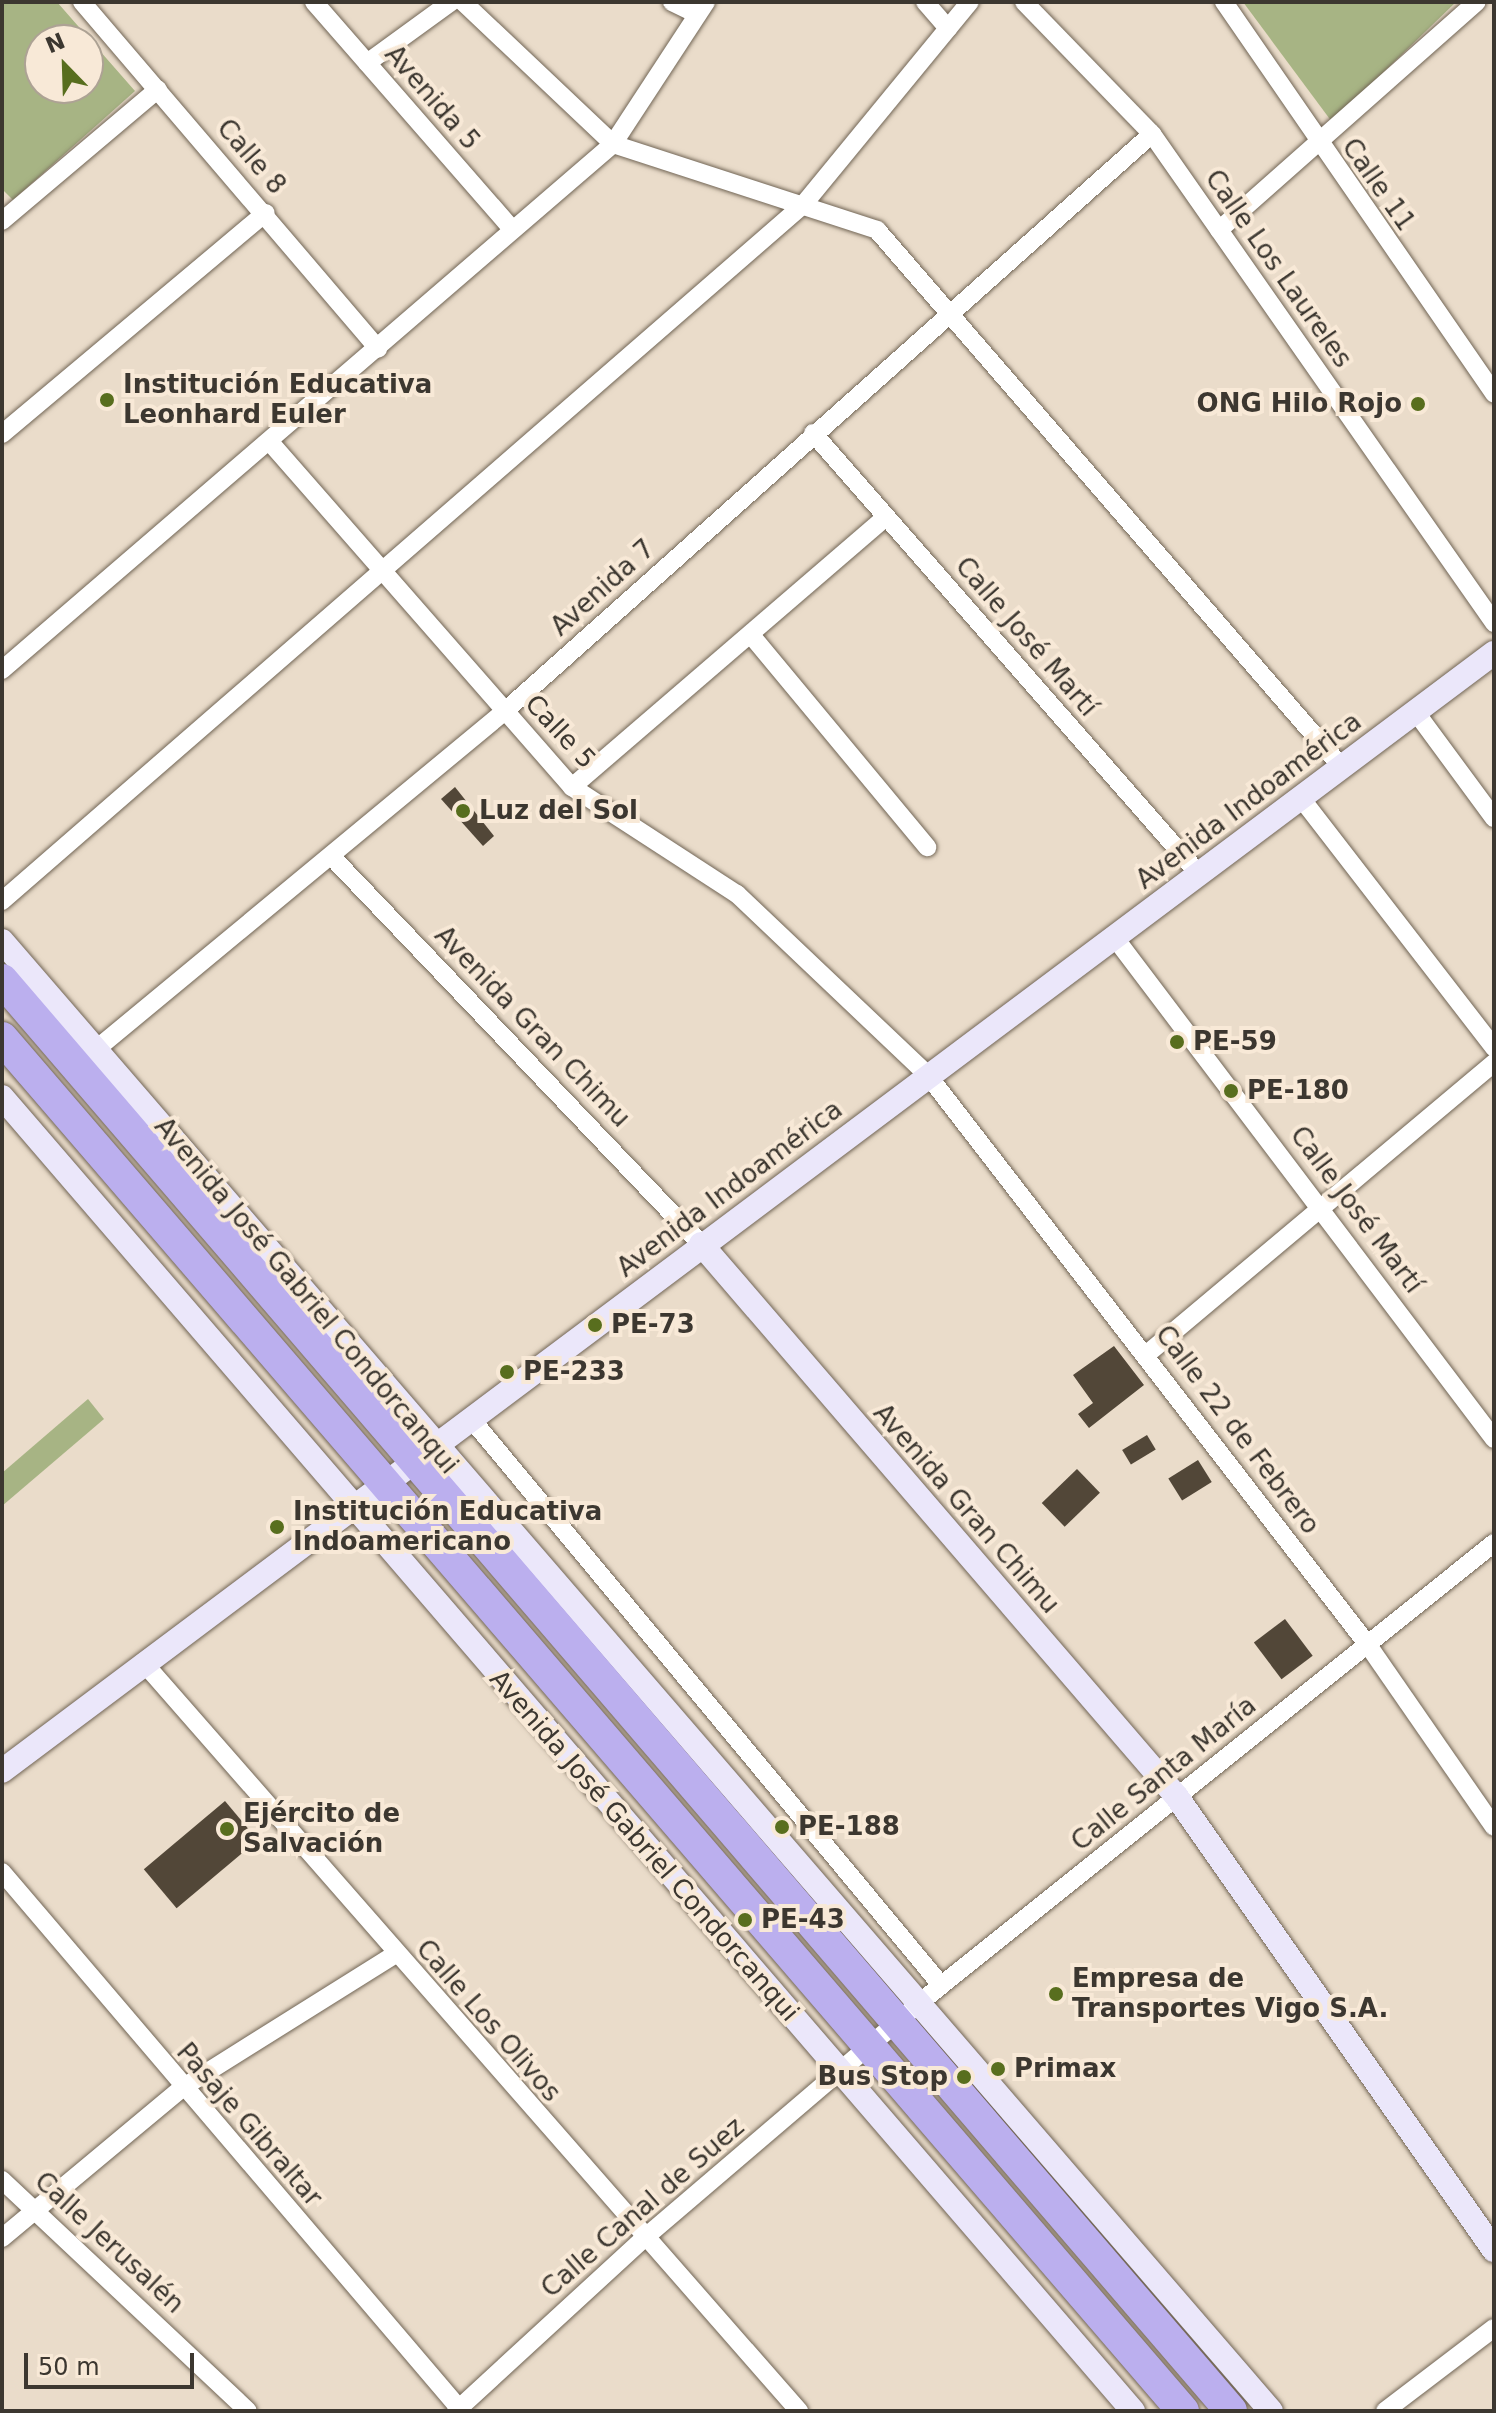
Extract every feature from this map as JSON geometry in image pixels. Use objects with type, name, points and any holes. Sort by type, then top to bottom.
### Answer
[{"type":"highway","name":"Avenida José Gabriel Condorcanqui","points":[[2,980],[87,1057],[426,1456],[894,2025],[1231,2411]]},
{"type":"highway","name":"Avenida José Gabriel Condorcanqui","points":[[2,1038],[389,1486],[1172,2407]]},
{"type":"street","name":"Calle 8","points":[[82,2],[378,349]]},
{"type":"street","name":"Avenida 5","points":[[314,2],[512,229]]},
{"type":"street","points":[[367,63],[451,2]]},
{"type":"street","points":[[463,2],[613,144],[877,230],[1341,766]]},
{"type":"street","points":[[2,670],[613,144],[701,8],[672,2]]},
{"type":"street","points":[[925,2],[948,28]]},
{"type":"street","points":[[2,901],[803,205],[970,2]]},
{"type":"street","name":"Calle Los Laureles","points":[[1024,2],[1152,134],[1494,623]]},
{"type":"street","name":"Calle 11","points":[[1224,2],[1320,147],[1494,394]]},
{"type":"street","points":[[1219,230],[1320,147],[1477,2]]},
{"type":"street","points":[[2,221],[158,89]]},
{"type":"street","name":"Avenida 7","points":[[87,1057],[505,711],[813,433],[1152,134]]},
{"type":"street","points":[[2,434],[265,213]]},
{"type":"street","name":"Calle José Martí","points":[[813,433],[1199,874]]},
{"type":"street","name":"Calle 5","points":[[269,441],[572,787],[737,894],[927,1074]]},
{"type":"street","points":[[572,787],[886,517]]},
{"type":"street","points":[[751,635],[927,847]]},
{"type":"street","name":"Avenida Indoamérica","points":[[2,1771],[143,1662],[355,1512],[701,1244],[1494,653]]},
{"type":"street","points":[[1415,711],[1494,818]]},
{"type":"street","points":[[1301,798],[1494,1048]]},
{"type":"street","name":"Avenida Gran Chimu","points":[[332,857],[701,1244],[1177,1797],[1494,2250]]},
{"type":"street","name":"Calle José Martí","points":[[1115,938],[1322,1207],[1494,1439]]},
{"type":"street","name":"Avenida José Gabriel Condorcanqui","points":[[2,941],[87,1057]]},
{"type":"street","points":[[1147,1354],[1494,1063]]},
{"type":"street","name":"Calle 22 de Febrero","points":[[927,1074],[1147,1354],[1368,1645],[1494,1827]]},
{"type":"street","name":"Avenida José Gabriel Condorcanqui","points":[[2,1097],[355,1512],[1133,2411]]},
{"type":"street","points":[[473,1421],[941,1985]]},
{"type":"street","name":"Avenida José Gabriel Condorcanqui","points":[[426,1456],[918,2004],[1271,2411]]},
{"type":"street","name":"Calle Santa María","points":[[869,2049],[941,1985],[1494,1543]]},
{"type":"street","name":"Calle Los Olivos","points":[[143,1662],[642,2240],[799,2411]]},
{"type":"street","name":"Pasaje Gibraltar","points":[[2,1872],[458,2410]]},
{"type":"street","points":[[2,2238],[34,2206],[182,2088],[396,1954]]},
{"type":"street","name":"Calle Canal de Suez","points":[[458,2410],[642,2240],[869,2049]]},
{"type":"street","name":"Calle Jerusalén","points":[[2,2180],[34,2206],[248,2411]]},
{"type":"street","points":[[1385,2411],[1494,2328]]},
{"type":"green space","points":[[2,2],[57,2],[76,24],[24,24],[24,104],[104,104],[104,56],[135,91],[13,200],[2,189]]},
{"type":"green space","points":[[1243,2],[1456,2],[1332,122]]},
{"type":"green space","points":[[88,1399],[104,1419],[2,1506],[2,1473]]},
{"type":"building","name":"Luz del Sol","points":[[455,787],[494,836],[483,846],[441,799]]},
{"type":"building","points":[[1114,1346],[1144,1385],[1089,1428],[1078,1414],[1093,1403],[1073,1375]]},
{"type":"building","points":[[1147,1435],[1156,1450],[1131,1465],[1122,1450]]},
{"type":"building","points":[[1198,1460],[1212,1482],[1182,1501],[1168,1479]]},
{"type":"building","points":[[1077,1469],[1100,1493],[1065,1527],[1042,1503]]},
{"type":"building","points":[[1285,1619],[1313,1656],[1282,1679],[1254,1642]]},
{"type":"building","points":[[225,1801],[258,1840],[177,1908],[144,1869]]},
{"type":"place","name":"Institución Educativa Leonhard Euler","points":[[107,400]]},
{"type":"place","name":"ONG Hilo Rojo","points":[[1418,404]]},
{"type":"place","name":"Luz del Sol","points":[[463,811]]},
{"type":"place","name":"PE-59","points":[[1177,1042]]},
{"type":"place","name":"PE-180","points":[[1231,1091]]},
{"type":"place","name":"PE-73","points":[[595,1325]]},
{"type":"place","name":"PE-233","points":[[507,1372]]},
{"type":"place","name":"Institución Educativa Indoamericano","points":[[277,1527]]},
{"type":"place","name":"PE-188","points":[[782,1827]]},
{"type":"place","name":"Ejército de Salvación","points":[[227,1829]]},
{"type":"place","name":"PE-43","points":[[745,1920]]},
{"type":"place","name":"Empresa de Transportes Vigo S.A.","points":[[1056,1994]]},
{"type":"place","name":"Primax","points":[[998,2069]]},
{"type":"place","name":"Bus Stop","points":[[964,2077]]}]
